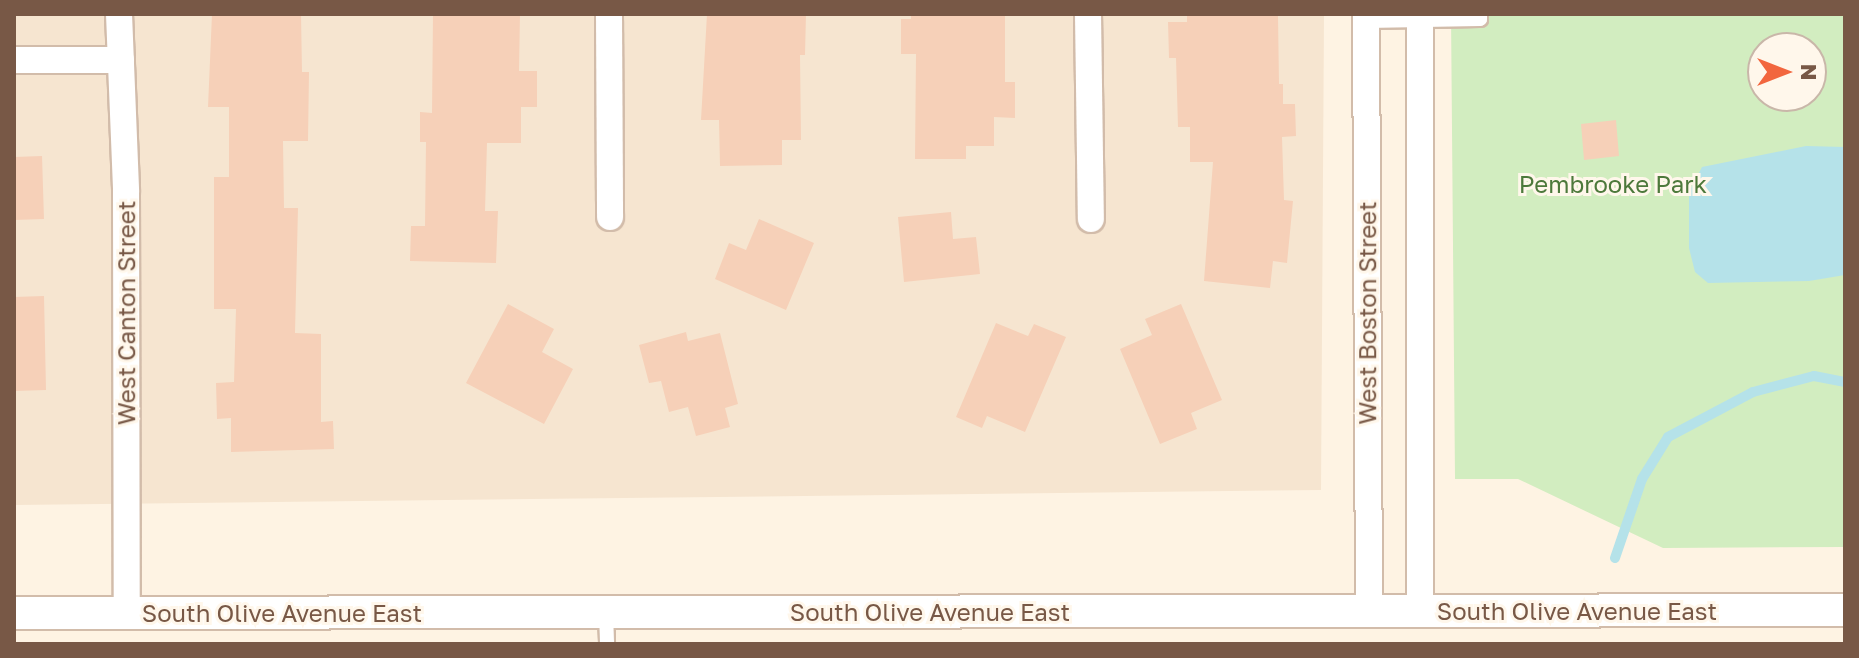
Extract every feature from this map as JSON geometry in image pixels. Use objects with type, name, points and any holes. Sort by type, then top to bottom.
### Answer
[{"type":"street","name":"West Canton Street","points":[[119,14],[127,612]]},
{"type":"street","points":[[609,14],[610,217]]},
{"type":"street","points":[[1088,14],[1091,219]]},
{"type":"street","name":"West Boston Street","points":[[1366,17],[1369,611]]},
{"type":"street","points":[[1420,17],[1420,611]]},
{"type":"street","points":[[14,60],[121,60]]},
{"type":"street","name":"South Olive Avenue East","points":[[14,613],[127,612],[607,629],[1369,611],[1845,610]]},
{"type":"lane","points":[[1366,17],[1480,19],[1480,14]]},
{"type":"shaded area","points":[[14,14],[1324,14],[1321,490],[14,505]]},
{"type":"green space","name":"Pembrooke Park","points":[[1451,14],[1845,14],[1845,547],[1663,548],[1518,479],[1455,479]]},
{"type":"water","points":[[1806,146],[1845,147],[1845,275],[1809,281],[1708,283],[1695,272],[1689,248],[1689,192],[1702,167]]},
{"type":"building","points":[[212,14],[301,14],[302,72],[309,72],[308,141],[283,141],[284,208],[298,208],[295,333],[321,334],[321,422],[333,421],[334,449],[231,452],[231,418],[217,419],[216,383],[234,382],[236,309],[214,309],[214,177],[229,177],[229,107],[208,107]]},
{"type":"building","points":[[433,14],[520,14],[519,71],[537,71],[537,107],[521,107],[521,143],[487,143],[485,211],[498,211],[496,263],[410,261],[411,226],[425,226],[426,142],[420,142],[420,112],[432,113]]},
{"type":"building","points":[[707,14],[806,14],[805,55],[800,55],[801,140],[782,140],[782,165],[720,166],[719,120],[701,120]]},
{"type":"building","points":[[911,14],[1005,14],[1005,82],[1015,82],[1015,118],[994,117],[994,146],[966,146],[966,159],[915,159],[916,54],[901,54],[901,19],[911,19]]},
{"type":"building","points":[[1187,14],[1278,16],[1279,84],[1283,84],[1283,104],[1295,104],[1296,136],[1282,137],[1284,200],[1293,201],[1287,263],[1273,261],[1270,288],[1204,281],[1213,162],[1190,162],[1190,127],[1178,127],[1176,58],[1169,58],[1168,22],[1187,22]]},
{"type":"building","points":[[1616,120],[1619,156],[1584,160],[1581,124]]},
{"type":"building","points":[[42,156],[44,219],[14,220],[14,157]]},
{"type":"building","points":[[951,212],[953,239],[976,237],[980,274],[904,282],[898,217]]},
{"type":"building","points":[[759,219],[814,243],[786,310],[715,279],[729,243],[746,250]]},
{"type":"building","points":[[44,296],[46,390],[14,391],[14,297]]},
{"type":"building","points":[[508,304],[554,329],[542,352],[573,369],[544,424],[466,383]]},
{"type":"building","points":[[1181,304],[1222,400],[1191,413],[1197,429],[1160,444],[1120,349],[1152,335],[1145,319]]},
{"type":"building","points":[[996,323],[1028,336],[1034,324],[1066,337],[1025,432],[987,416],[982,428],[956,417]]},
{"type":"building","points":[[686,332],[688,341],[720,333],[738,404],[725,408],[730,427],[696,436],[688,407],[669,412],[661,381],[649,383],[639,345]]},
{"type":"waterway","points":[[1615,558],[1642,479],[1668,437],[1753,392],[1814,376],[1845,382]]}]
